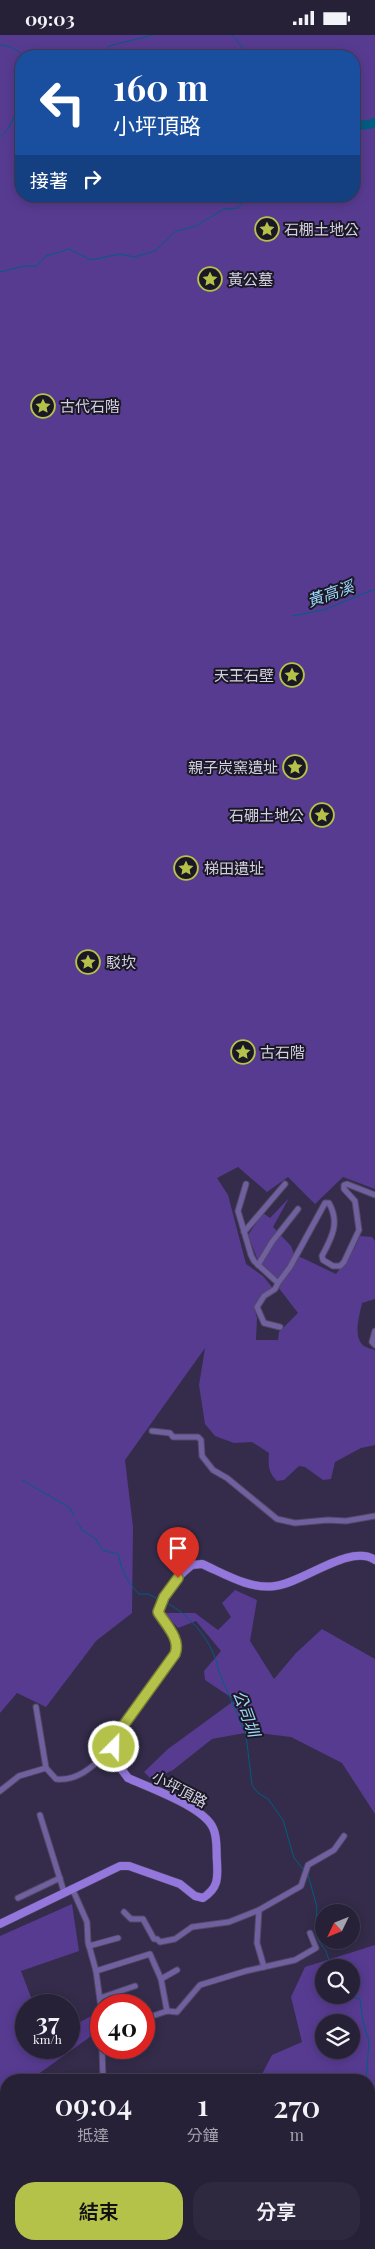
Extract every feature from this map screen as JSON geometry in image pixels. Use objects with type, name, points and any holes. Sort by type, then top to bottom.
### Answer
[{"type":"street","points":[[246,1184],[238,1211],[250,1255],[278,1283]]},
{"type":"street","points":[[244,1232],[285,1184]]},
{"type":"street","points":[[280,1327],[264,1323],[257,1307],[264,1297],[275,1289],[290,1267],[325,1203],[328,1203],[332,1208],[335,1231],[322,1256],[323,1259],[333,1266],[340,1265],[344,1262],[359,1230],[355,1201],[344,1189],[344,1185],[347,1184],[375,1195]]},
{"type":"street","points":[[258,1265],[272,1242],[298,1209]]},
{"type":"street","points":[[375,1331],[372,1342],[375,1345]]},
{"type":"street","points":[[152,1431],[170,1433],[173,1437],[198,1437],[201,1440],[202,1456],[213,1470],[226,1478],[277,1519],[295,1523],[328,1519],[346,1521],[375,1516]]},
{"type":"street","points":[[36,1707],[46,1768],[56,1779],[66,1780],[89,1770],[114,1747],[123,1726],[175,1654],[176,1640],[158,1612],[160,1604],[172,1585],[192,1565],[202,1564],[260,1587],[275,1586],[304,1577],[350,1556],[362,1554],[374,1557]]},
{"type":"street","name":"小坪頂路","points":[[0,1924],[120,1866],[129,1866],[180,1884],[195,1896],[203,1898],[216,1888],[218,1879],[214,1828],[197,1809],[128,1778],[122,1770],[114,1747]]},
{"type":"street","points":[[0,1791],[19,1776],[46,1768]]},
{"type":"street","points":[[40,1815],[64,1892]]},
{"type":"street","points":[[124,1912],[131,1919],[139,1917],[143,1919],[154,1939],[160,1942],[175,1939],[192,1927],[229,1923],[259,1910],[301,1886],[308,1865],[334,1850],[344,1836]]},
{"type":"street","points":[[18,1897],[60,1878]]},
{"type":"street","points":[[72,1888],[87,1922],[89,1946],[96,1971],[99,1994]]},
{"type":"street","points":[[259,1910],[257,1943],[264,1967]]},
{"type":"street","points":[[155,2015],[166,2011],[177,2012],[200,1985],[294,1960],[316,1948],[310,1933]]},
{"type":"street","points":[[89,1946],[118,1938]]},
{"type":"street","points":[[96,1971],[150,1954],[161,1979],[166,2011]]},
{"type":"street","points":[[161,1979],[177,1970]]},
{"type":"street","points":[[112,1994],[135,1986]]},
{"type":"street","points":[[102,2059],[103,2074]]},
{"type":"shaded area","points":[[0,35],[375,35],[375,1189],[343,1177],[315,1204],[288,1177],[267,1192],[238,1167],[217,1178],[228,1195],[246,1264],[263,1276],[272,1287],[254,1306],[257,1318],[256,1340],[278,1340],[279,1332],[298,1313],[258,1261],[248,1235],[263,1213],[270,1218],[289,1198],[273,1227],[291,1246],[294,1254],[336,1274],[354,1249],[360,1236],[372,1237],[375,1241],[375,1299],[362,1303],[358,1337],[364,1346],[375,1350],[375,1445],[361,1448],[335,1462],[331,1479],[323,1480],[305,1467],[299,1466],[284,1480],[277,1481],[269,1468],[269,1453],[252,1442],[234,1443],[215,1436],[205,1424],[199,1385],[205,1348],[125,1460],[133,1527],[132,1613],[96,1641],[46,1707],[17,1693],[0,1713]]},
{"type":"shaded area","points":[[235,1590],[257,1600],[250,1641],[274,1679],[296,1653],[322,1629],[375,1659],[375,1814],[342,1763],[291,1737],[250,1732],[212,1739],[173,1770],[152,1780],[144,1772],[168,1749],[235,1700],[205,1680],[204,1671],[221,1651],[196,1621],[178,1628],[164,1613],[195,1613],[218,1630],[231,1617],[222,1603]]},
{"type":"shaded area","points":[[72,1904],[79,1951],[21,1971],[30,1994],[15,1994],[15,2059],[59,2059],[38,2074],[0,2074],[0,1936]]},
{"type":"shaded area","points":[[375,1945],[375,2074],[262,2074],[272,2055],[302,2042],[291,1997],[305,1967],[315,1964],[315,2004],[360,2004],[360,1959],[330,1959]]},
{"type":"shaded area","points":[[90,2017],[90,2037],[80,2044],[80,2022]]},
{"type":"waterway","points":[[106,50],[109,46],[153,35]]},
{"type":"waterway","points":[[232,35],[245,50]]},
{"type":"waterway","points":[[0,45],[16,50]]},
{"type":"waterway","points":[[0,137],[8,129],[15,114]]},
{"type":"waterway","points":[[360,125],[375,122]]},
{"type":"waterway","points":[[0,272],[24,266],[37,266],[46,256],[69,249],[91,260],[120,254],[134,257],[155,251],[176,231],[194,227],[224,209],[238,208],[244,202]]},
{"type":"waterway","name":"黃高溪","points":[[292,616],[324,610],[375,589]]},
{"type":"waterway","name":"公司圳","points":[[22,1480],[70,1508],[74,1516]]},
{"type":"waterway","name":"公司圳","points":[[77,1522],[83,1531],[96,1539],[102,1550],[118,1554],[125,1575],[139,1594],[148,1594],[158,1599]]},
{"type":"waterway","name":"公司圳","points":[[165,1602],[184,1614],[207,1641],[246,1735],[252,1785],[258,1793],[268,1799],[283,1820],[294,1858],[303,1869]]},
{"type":"waterway","name":"公司圳","points":[[308,1875],[317,1907],[315,1931],[328,1959]]},
{"type":"waterway","name":"公司圳","points":[[360,1999],[363,2021],[369,2042],[366,2074]]},
{"type":"place","name":"石棚土地公","points":[[267,229]]},
{"type":"place","name":"黃公墓","points":[[210,279]]},
{"type":"place","name":"古代石階","points":[[43,406]]},
{"type":"place","name":"天王石壁","points":[[292,675]]},
{"type":"place","name":"親子炭窯遺址","points":[[295,767]]},
{"type":"place","name":"石硼土地公","points":[[322,815]]},
{"type":"place","name":"梯田遺址","points":[[186,868]]},
{"type":"place","name":"駁坎","points":[[88,962]]},
{"type":"place","name":"古石階","points":[[243,1052]]},
{"type":"route","points":[[114,1747],[116,1738],[123,1726],[175,1654],[176,1640],[158,1612],[164,1597],[178,1578]]}]
